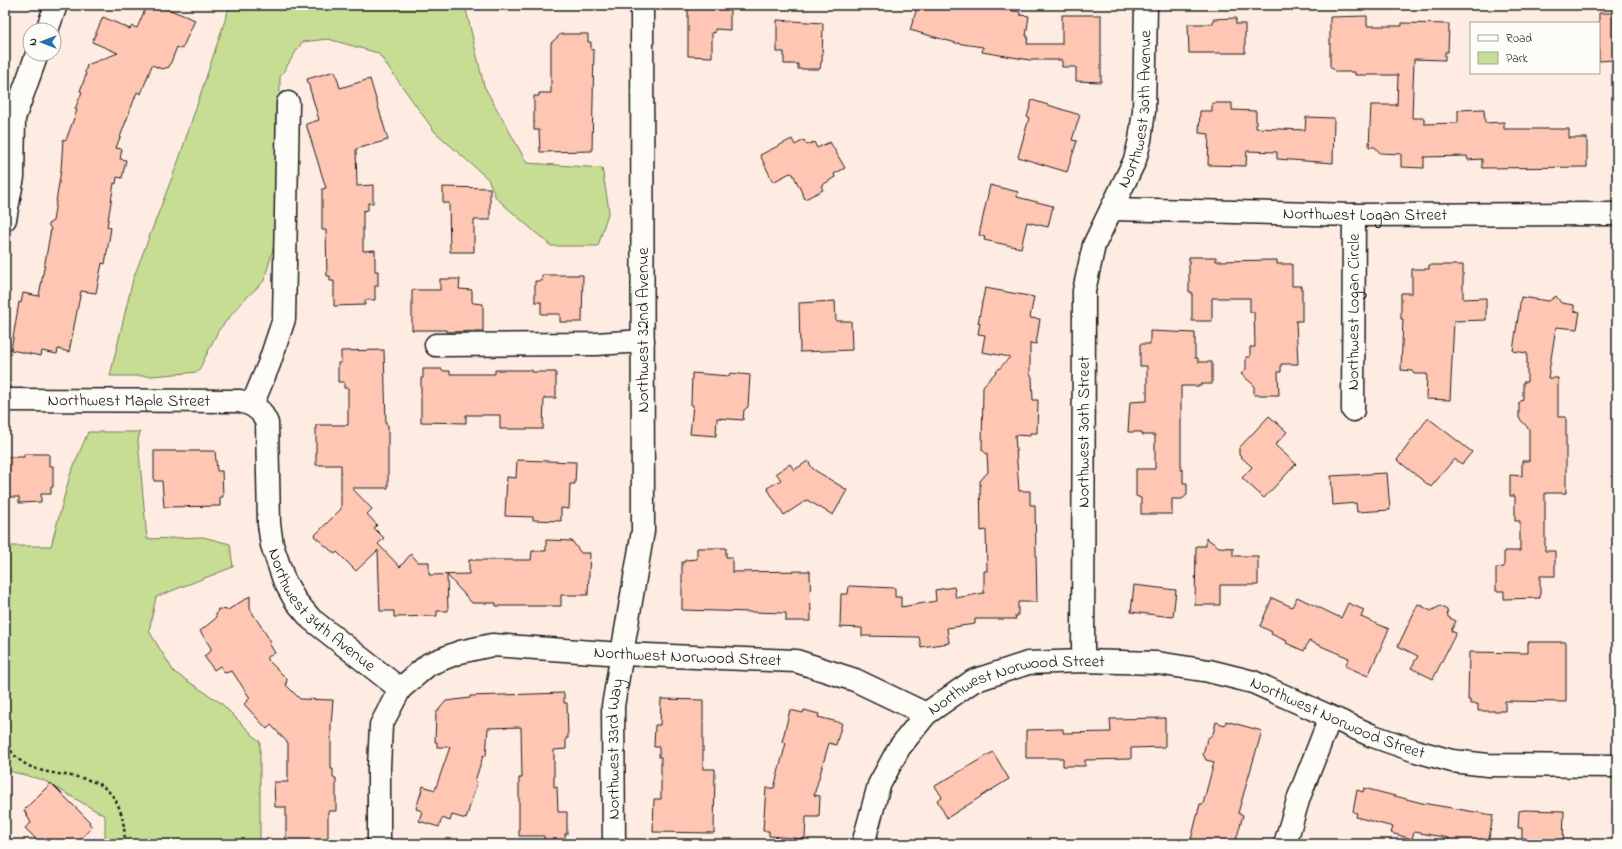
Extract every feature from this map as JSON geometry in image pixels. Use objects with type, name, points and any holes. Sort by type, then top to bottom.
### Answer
[{"type":"street","points":[[50,22],[56,5]]},
{"type":"street","name":"Northwest 32nd Avenue","points":[[622,654],[644,531],[642,5]]},
{"type":"street","name":"Northwest 30th Avenue","points":[[1112,209],[1135,160],[1140,140],[1144,111],[1146,5]]},
{"type":"street","points":[[5,219],[13,177],[9,117],[33,62]]},
{"type":"street","points":[[252,405],[269,364],[284,320],[286,289],[288,103]]},
{"type":"street","name":"Northwest Logan Street","points":[[1112,209],[1354,214],[1617,214]]},
{"type":"street","name":"Northwest 30th Street","points":[[1083,661],[1084,292],[1094,245],[1112,209]]},
{"type":"street","name":"Northwest Logan Circle","points":[[1353,410],[1354,214]]},
{"type":"street","points":[[436,345],[596,344],[643,341]]},
{"type":"street","name":"Northwest Maple Street","points":[[5,400],[240,401],[252,405]]},
{"type":"street","name":"Northwest 34th Avenue","points":[[252,405],[261,412],[267,423],[269,524],[272,545],[284,580],[295,600],[311,619],[400,689]]},
{"type":"street","name":"Northwest Norwood Street","points":[[400,689],[429,664],[460,652],[492,645],[622,654],[796,661],[855,680],[926,714],[973,681],[1028,663],[1083,661],[1157,663],[1209,671],[1253,682],[1330,718],[1373,736],[1416,751],[1452,761],[1488,765],[1617,766]]},
{"type":"street","name":"Northwest 33rd Way","points":[[614,844],[613,706],[622,654]]},
{"type":"street","points":[[379,844],[379,767],[381,725],[400,689]]},
{"type":"street","points":[[863,844],[879,785],[899,748],[926,714]]},
{"type":"street","points":[[1285,844],[1299,797],[1330,718]]},
{"type":"path","points":[[5,740],[18,760],[31,768],[100,784],[112,794],[121,808],[125,844]]},
{"type":"green space","points":[[230,5],[465,5],[484,86],[527,163],[602,168],[609,210],[598,246],[551,246],[496,198],[488,179],[435,132],[378,53],[328,39],[302,42],[280,77],[279,228],[264,281],[242,302],[218,331],[198,372],[152,376],[110,376],[133,279],[178,162]]},
{"type":"green space","points":[[88,432],[140,432],[138,441],[147,539],[203,537],[230,544],[233,567],[156,597],[149,631],[174,672],[221,703],[260,742],[260,844],[105,844],[105,816],[43,780],[5,770],[5,546],[51,546],[70,475]]},
{"type":"building","points":[[147,5],[158,5],[195,20],[182,49],[177,47],[169,67],[162,69],[152,65],[141,94],[137,92],[116,148],[122,149],[120,159],[126,160],[122,178],[117,177],[116,184],[114,183],[107,227],[111,228],[105,264],[102,263],[96,293],[81,291],[69,352],[58,349],[57,354],[42,351],[41,356],[11,350],[19,302],[21,303],[23,293],[39,296],[51,229],[48,224],[53,221],[61,170],[63,139],[66,140],[77,110],[75,109],[82,92],[80,91],[86,75],[85,72],[87,65],[118,53],[92,42],[103,17],[130,29],[132,26],[137,28]]},
{"type":"building","points":[[688,5],[730,5],[730,30],[715,29],[715,33],[712,32],[712,57],[688,56]]},
{"type":"building","points":[[918,5],[972,5],[1020,12],[1020,15],[1029,16],[1026,36],[1028,36],[1027,44],[1062,44],[1062,15],[1101,15],[1101,82],[1076,81],[1076,67],[1062,67],[1062,60],[1030,60],[982,52],[983,47],[956,43],[910,30]]},
{"type":"building","points":[[1599,13],[1614,13],[1614,60],[1600,61]]},
{"type":"building","points":[[1367,16],[1367,26],[1402,26],[1402,23],[1449,24],[1448,52],[1445,52],[1445,60],[1414,59],[1412,118],[1424,118],[1424,124],[1458,123],[1458,110],[1484,109],[1485,123],[1504,122],[1504,129],[1569,129],[1569,138],[1587,138],[1587,167],[1482,168],[1482,159],[1468,160],[1467,156],[1424,157],[1424,168],[1401,167],[1401,154],[1380,153],[1375,147],[1369,147],[1371,105],[1397,105],[1398,75],[1355,75],[1355,72],[1336,72],[1330,66],[1330,17]]},
{"type":"building","points":[[1236,18],[1236,24],[1245,24],[1245,53],[1189,53],[1188,24],[1213,24],[1213,19]]},
{"type":"building","points":[[777,20],[823,23],[822,62],[820,69],[798,69],[798,64],[784,64],[784,52],[777,52]]},
{"type":"building","points":[[561,34],[588,34],[588,42],[591,42],[591,50],[594,50],[592,151],[540,152],[539,130],[534,130],[534,96],[539,96],[539,93],[551,93],[551,43]]},
{"type":"building","points":[[335,71],[340,88],[370,79],[388,140],[356,149],[357,186],[373,185],[373,203],[368,203],[368,210],[363,211],[363,251],[375,250],[375,271],[378,271],[378,286],[375,286],[375,300],[365,300],[365,305],[334,306],[334,281],[330,281],[330,276],[327,276],[326,230],[322,230],[322,189],[326,188],[306,124],[319,120],[307,79]]},
{"type":"building","points":[[1032,100],[1080,115],[1072,140],[1077,141],[1067,172],[1018,157],[1029,118],[1027,117]]},
{"type":"building","points":[[1212,103],[1232,103],[1232,110],[1256,111],[1256,128],[1305,130],[1306,117],[1334,118],[1333,163],[1277,159],[1277,152],[1247,151],[1246,166],[1208,165],[1209,134],[1199,133],[1200,111],[1212,111]]},
{"type":"building","points":[[792,139],[795,145],[804,140],[807,145],[814,142],[817,148],[830,142],[845,168],[834,174],[835,177],[821,186],[823,190],[805,199],[793,174],[790,173],[773,182],[760,155]]},
{"type":"building","points":[[990,185],[1018,192],[1017,197],[1053,206],[1048,227],[1027,222],[1021,248],[984,240],[985,237],[979,235]]},
{"type":"building","points":[[443,187],[490,188],[490,220],[474,220],[474,252],[450,252],[449,203],[443,203]]},
{"type":"building","points":[[1189,257],[1216,257],[1216,261],[1277,260],[1277,264],[1292,264],[1292,286],[1302,286],[1302,321],[1296,321],[1298,364],[1281,364],[1281,372],[1278,372],[1279,395],[1254,395],[1254,385],[1241,374],[1246,369],[1246,357],[1250,357],[1250,347],[1255,347],[1254,312],[1250,312],[1250,298],[1212,298],[1212,321],[1192,321],[1192,292],[1189,292]]},
{"type":"building","points":[[1429,265],[1463,265],[1463,299],[1486,298],[1486,320],[1454,321],[1450,400],[1426,399],[1427,374],[1414,374],[1412,371],[1401,370],[1403,319],[1401,319],[1401,293],[1412,293],[1412,269],[1429,269]]},
{"type":"building","points":[[542,275],[583,275],[582,322],[560,322],[560,314],[541,314],[541,302],[535,302],[535,281],[542,281]]},
{"type":"building","points":[[440,279],[460,279],[459,289],[472,290],[473,303],[483,304],[483,331],[446,332],[446,330],[412,330],[412,290],[440,290]]},
{"type":"building","points":[[985,288],[1034,297],[1030,318],[1040,319],[1036,344],[1030,343],[1030,374],[1032,377],[1033,400],[1038,400],[1037,433],[1030,433],[1030,436],[1015,435],[1019,491],[1030,491],[1030,505],[1035,505],[1037,602],[1018,602],[1018,616],[1015,616],[1016,619],[975,619],[975,624],[947,628],[949,643],[921,647],[919,637],[862,636],[862,628],[840,627],[841,594],[848,594],[849,586],[895,588],[895,597],[901,597],[901,607],[936,601],[935,590],[954,587],[956,598],[984,593],[984,571],[987,571],[986,530],[981,531],[980,481],[988,472],[987,454],[982,450],[983,386],[1010,357],[982,352],[985,335],[978,334],[980,323],[978,323]]},
{"type":"building","points":[[1556,296],[1561,303],[1574,305],[1574,311],[1580,312],[1577,329],[1556,327],[1548,378],[1558,378],[1558,417],[1566,417],[1566,493],[1545,493],[1545,551],[1555,551],[1555,576],[1540,576],[1540,598],[1504,599],[1504,591],[1496,591],[1496,568],[1504,567],[1504,551],[1520,551],[1520,521],[1515,521],[1515,496],[1510,496],[1510,475],[1522,476],[1522,461],[1529,461],[1529,429],[1519,418],[1519,403],[1523,399],[1523,382],[1527,382],[1527,353],[1513,351],[1521,297],[1549,301]]},
{"type":"building","points":[[835,301],[836,321],[851,321],[852,350],[800,352],[799,303]]},
{"type":"building","points":[[1150,331],[1195,333],[1195,358],[1198,358],[1198,362],[1212,362],[1212,384],[1201,384],[1201,386],[1181,386],[1181,470],[1183,470],[1183,483],[1187,483],[1187,495],[1182,499],[1172,499],[1172,514],[1141,514],[1141,498],[1136,496],[1136,469],[1155,469],[1155,435],[1143,435],[1141,432],[1128,432],[1130,402],[1147,401],[1147,366],[1140,366],[1140,344],[1150,344]]},
{"type":"building","points":[[384,350],[386,425],[388,425],[388,488],[352,488],[372,509],[367,514],[377,525],[374,528],[384,538],[378,544],[400,567],[411,554],[418,562],[429,562],[429,575],[469,574],[469,560],[531,560],[532,551],[546,551],[546,540],[572,541],[581,553],[590,553],[588,595],[561,595],[561,606],[496,606],[496,603],[472,603],[447,575],[448,611],[437,611],[437,616],[394,617],[394,611],[380,611],[378,550],[356,571],[337,552],[335,554],[314,536],[341,509],[341,465],[316,465],[316,425],[348,425],[348,388],[344,388],[344,382],[338,382],[338,363],[341,363],[341,351]]},
{"type":"building","points":[[423,369],[442,369],[442,371],[450,371],[450,374],[495,374],[495,370],[532,370],[532,372],[556,372],[556,398],[544,398],[543,429],[500,429],[500,415],[466,415],[466,423],[421,422],[421,378],[423,378]]},
{"type":"building","points":[[692,373],[729,376],[730,373],[750,375],[748,407],[744,410],[743,420],[717,418],[716,436],[690,434],[693,405],[691,405]]},
{"type":"building","points":[[1269,416],[1287,432],[1275,445],[1296,464],[1264,498],[1242,478],[1252,467],[1239,455],[1239,448]]},
{"type":"building","points":[[1428,418],[1472,452],[1462,464],[1454,459],[1431,487],[1397,460]]},
{"type":"building","points":[[154,451],[215,451],[217,471],[222,471],[223,497],[220,497],[220,506],[164,507],[162,481],[154,481]]},
{"type":"building","points":[[24,454],[49,454],[49,466],[53,466],[53,487],[51,487],[51,494],[41,494],[41,502],[19,503],[19,497],[5,497],[5,457],[24,457]]},
{"type":"building","points":[[517,460],[576,462],[575,484],[570,484],[569,509],[561,508],[561,521],[533,520],[533,517],[505,516],[507,477],[516,478]]},
{"type":"building","points":[[808,461],[813,469],[847,490],[833,515],[807,500],[784,515],[767,488],[781,480],[776,473],[790,464],[794,470]]},
{"type":"building","points":[[1387,473],[1390,510],[1357,512],[1356,503],[1333,505],[1331,476]]},
{"type":"building","points":[[1206,538],[1219,547],[1233,548],[1233,556],[1258,556],[1258,585],[1220,585],[1220,605],[1195,605],[1196,546],[1206,546]]},
{"type":"building","points":[[697,548],[726,548],[726,557],[732,557],[732,572],[810,571],[811,621],[786,621],[786,613],[682,610],[682,562],[685,562],[685,560],[697,559]]},
{"type":"building","points":[[1134,585],[1176,590],[1173,617],[1131,612]]},
{"type":"building","points":[[250,596],[250,609],[271,642],[269,643],[275,653],[266,658],[287,679],[286,685],[300,699],[333,700],[331,724],[331,769],[333,769],[333,778],[336,778],[336,811],[328,811],[328,844],[286,844],[286,807],[275,807],[274,782],[288,782],[288,743],[271,725],[267,729],[244,704],[250,698],[232,671],[225,673],[220,666],[214,670],[204,656],[211,651],[211,648],[200,631],[215,619],[218,609],[228,610]]},
{"type":"building","points":[[1297,597],[1341,618],[1348,603],[1364,610],[1361,617],[1389,629],[1368,676],[1345,666],[1349,658],[1309,641],[1304,651],[1286,643],[1287,641],[1271,634],[1272,632],[1260,626],[1272,598],[1292,607]]},
{"type":"building","points":[[1418,604],[1431,611],[1440,606],[1447,610],[1448,617],[1456,621],[1451,631],[1456,633],[1433,679],[1411,668],[1418,656],[1398,646]]},
{"type":"building","points":[[1528,642],[1566,642],[1566,702],[1505,701],[1505,711],[1478,711],[1478,704],[1470,704],[1470,700],[1468,700],[1469,652],[1528,653]]},
{"type":"building","points":[[564,693],[564,703],[567,703],[568,738],[566,738],[566,749],[554,750],[554,787],[557,787],[558,812],[567,812],[567,834],[565,834],[565,844],[544,844],[544,836],[519,836],[519,778],[522,778],[521,727],[488,728],[486,756],[483,756],[475,781],[477,782],[466,819],[452,815],[450,821],[442,818],[439,827],[419,821],[422,811],[416,809],[423,786],[435,790],[450,747],[437,747],[437,742],[435,742],[436,713],[446,701],[470,698],[470,696]]},
{"type":"building","points":[[661,699],[703,700],[703,769],[715,769],[714,833],[653,832],[654,799],[661,799],[661,757],[659,757],[659,747],[654,747],[655,725],[660,725]]},
{"type":"building","points":[[790,710],[803,713],[804,710],[819,714],[818,717],[842,723],[836,745],[829,743],[814,795],[820,796],[819,817],[806,817],[805,839],[769,836],[769,831],[763,831],[766,788],[774,788],[786,743],[782,742]]},
{"type":"building","points":[[1165,718],[1165,747],[1131,748],[1131,759],[1085,760],[1085,766],[1063,766],[1063,758],[1026,758],[1026,730],[1063,729],[1063,733],[1111,732],[1110,719]]},
{"type":"building","points":[[1226,721],[1262,731],[1238,813],[1243,815],[1235,844],[1190,844],[1200,804],[1203,804],[1214,762],[1206,760],[1203,754],[1207,739],[1213,734],[1216,722],[1225,725]]},
{"type":"building","points":[[993,752],[1009,779],[947,818],[937,800],[942,797],[935,786]]},
{"type":"building","points":[[51,783],[90,822],[89,823],[92,827],[76,844],[41,844],[25,828],[31,823],[24,810]]},
{"type":"building","points":[[1364,788],[1422,803],[1493,815],[1488,844],[1448,844],[1449,838],[1414,832],[1412,839],[1391,833],[1393,827],[1356,817],[1357,813],[1353,812],[1357,790],[1363,792]]},
{"type":"building","points":[[1519,811],[1564,811],[1563,844],[1532,844],[1532,839],[1522,838],[1522,828],[1518,828]]}]
